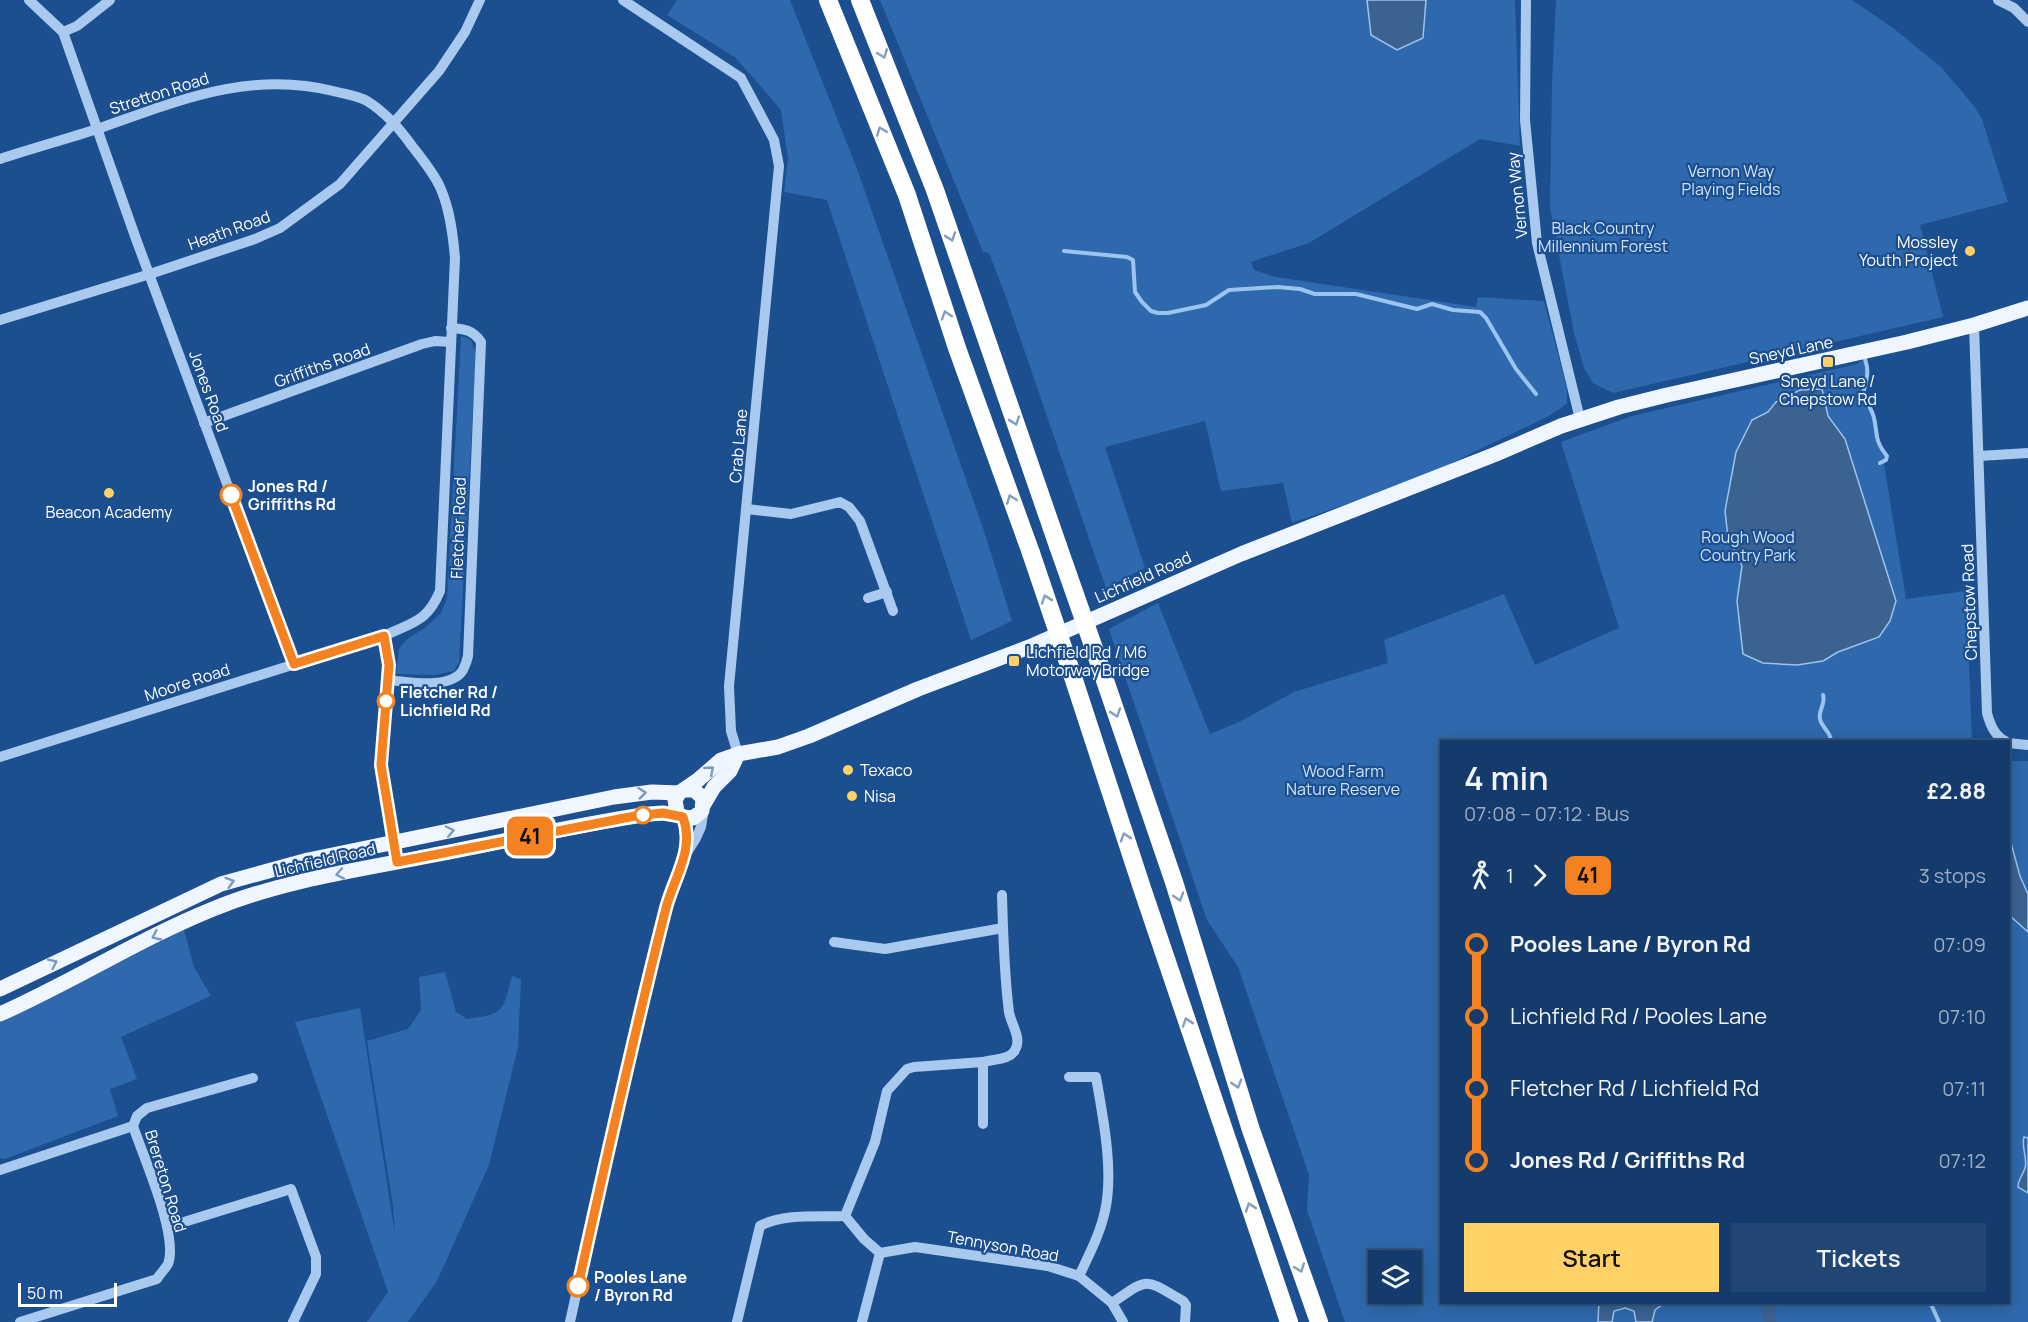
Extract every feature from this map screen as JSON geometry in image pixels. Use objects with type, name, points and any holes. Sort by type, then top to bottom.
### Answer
[{"type":"highway","points":[[828,0],[907,195],[957,348],[1072,674],[1145,898],[1289,1322]]},
{"type":"highway","points":[[860,0],[935,190],[1174,882],[1251,1131],[1319,1322]]},
{"type":"main road","name":"Sneyd Lane","points":[[1561,426],[1667,395],[1907,342],[2028,308]]},
{"type":"main road","name":"Lichfield Road","points":[[0,989],[221,884],[308,860],[614,797],[681,791],[721,760],[738,754],[778,747],[809,736],[918,689],[1029,647],[1241,554],[1496,454],[1561,426]]},
{"type":"main road","points":[[704,806],[703,798],[698,792],[689,788],[681,791],[674,803],[677,812],[682,816],[696,817],[704,806],[714,787],[730,771],[738,754]]},
{"type":"main road","name":"Lichfield Road","points":[[0,1014],[213,909],[311,879],[635,816],[663,813],[682,816]]},
{"type":"street","points":[[29,0],[63,32],[77,26],[110,0]]},
{"type":"street","name":"Heath Road","points":[[0,320],[150,274],[255,239],[280,228],[340,184],[439,71],[465,32],[480,0]]},
{"type":"street","name":"Crab Lane","points":[[622,0],[741,78],[774,140],[779,166],[729,687],[731,731],[738,754]]},
{"type":"street","name":"Vernon Way","points":[[1526,0],[1525,120],[1537,243],[1580,419]]},
{"type":"street","points":[[1998,0],[2014,8],[2028,22]]},
{"type":"street","name":"Jones Road","points":[[63,32],[294,664]]},
{"type":"street","name":"Stretton Road","points":[[0,159],[97,129],[181,98],[230,87],[285,83],[316,86],[369,102],[393,123]]},
{"type":"street","name":"Fletcher Road","points":[[384,636],[425,616],[440,591],[455,258],[450,221],[441,189],[428,167],[393,123]]},
{"type":"street","name":"Chepstow Road","points":[[1974,325],[1987,713],[1990,725],[2004,740]]},
{"type":"street","name":"Fletcher Road","points":[[388,680],[434,684],[452,680],[462,672],[468,656],[481,342],[476,334],[452,328]]},
{"type":"street","name":"Griffiths Road","points":[[204,423],[422,344],[435,341],[451,342]]},
{"type":"street","points":[[1979,456],[2028,453]]},
{"type":"street","points":[[747,509],[791,514],[840,502],[849,507],[860,522],[893,610]]},
{"type":"street","points":[[868,598],[887,592]]},
{"type":"street","points":[[384,636],[389,665],[381,765],[397,862]]},
{"type":"street","name":"Moore Road","points":[[0,757],[384,636]]},
{"type":"street","name":"Chepstow Road","points":[[2010,742],[2028,745]]},
{"type":"street","points":[[570,1322],[608,1149],[666,906],[686,854],[701,827],[704,806]]},
{"type":"street","points":[[682,816],[688,839],[686,854]]},
{"type":"street","points":[[844,1216],[875,1142],[887,1091],[897,1078],[907,1069],[914,1067],[983,1062],[1010,1056],[1014,1052],[1018,1041],[1011,1023],[1006,986],[1002,895]]},
{"type":"street","points":[[834,942],[885,949],[1003,928]]},
{"type":"street","points":[[983,1062],[983,1124]]},
{"type":"street","points":[[1069,1077],[1096,1077],[1106,1133],[1108,1184],[1106,1210],[1096,1240],[1079,1276]]},
{"type":"street","points":[[0,1170],[133,1126],[137,1116],[147,1108],[253,1078]]},
{"type":"street","name":"Brereton Road","points":[[20,1322],[157,1279],[168,1263],[170,1244],[168,1225],[133,1126]]},
{"type":"street","points":[[168,1225],[291,1189],[316,1257],[317,1267],[316,1274],[293,1322]]},
{"type":"street","points":[[844,1216],[880,1253],[862,1322]]},
{"type":"street","points":[[737,1322],[760,1226],[783,1218],[844,1216]]},
{"type":"street","name":"Tennyson Road","points":[[880,1253],[915,1246],[1048,1266],[1079,1276],[1112,1303],[1123,1322]]},
{"type":"street","points":[[1112,1303],[1142,1283],[1150,1282],[1183,1301],[1186,1305],[1185,1322]]},
{"type":"green space","points":[[677,0],[790,0],[856,166],[984,531],[1012,621],[971,640],[827,200],[784,192],[788,159],[781,110],[736,58],[667,15]]},
{"type":"green space","points":[[880,0],[1515,0],[1520,146],[1480,139],[1309,243],[1251,262],[1254,270],[1276,277],[1476,307],[1478,297],[1544,301],[1567,389],[1567,404],[1547,417],[1416,480],[1292,523],[1283,483],[1221,491],[1205,421],[1105,447],[1145,568],[1106,588],[1006,297],[989,253],[983,252]]},
{"type":"green space","name":"Vernon Way Playing Fields","points":[[1556,0],[1852,0],[1893,28],[1941,67],[1982,119],[2008,202],[1920,225],[1943,317],[1613,393],[1593,383],[1584,368],[1574,333],[1550,208]]},
{"type":"green space","points":[[461,336],[471,340],[476,355],[459,662],[454,671],[434,675],[396,674],[399,649],[408,638],[425,628],[441,613],[447,598]]},
{"type":"green space","name":"Rough Wood Country Park","points":[[1865,359],[1867,373],[1863,394],[1873,415],[1878,441],[1887,456],[1884,464],[1906,599],[1966,591],[1972,740],[1440,740],[1440,1304],[2010,1304],[2010,761],[2028,761],[2028,1322],[1345,1322],[1307,1210],[1309,1175],[1238,967],[1207,920],[1109,629],[1158,603],[1210,734],[1239,722],[1294,692],[1388,663],[1384,640],[1504,594],[1535,665],[1619,628],[1561,442],[1632,416],[1857,364]]},
{"type":"green space","points":[[184,930],[194,967],[211,996],[121,1037],[137,1079],[110,1089],[118,1116],[5,1159],[0,1158],[0,1022]]},
{"type":"green space","points":[[445,972],[456,1012],[467,1019],[496,1012],[504,1004],[512,976],[521,979],[518,1047],[489,1165],[437,1281],[408,1322],[367,1322],[388,1292],[295,1022],[360,1008],[395,1235],[393,1206],[367,1041],[408,1029],[421,1010],[419,977]]},
{"type":"shaded area","points":[[1367,0],[1426,0],[1423,38],[1397,50],[1371,35]]},
{"type":"shaded area","points":[[1822,389],[1828,416],[1845,439],[1896,601],[1890,621],[1879,637],[1838,652],[1823,661],[1797,665],[1763,663],[1743,654],[1737,601],[1742,566],[1728,537],[1725,511],[1736,452],[1752,420],[1768,412],[1776,402],[1800,390]]},
{"type":"shaded area","points":[[2010,839],[2020,876],[2028,894],[2028,932],[2010,916]]},
{"type":"shaded area","points":[[2024,1137],[2028,1138],[2028,1193],[2018,1187],[2026,1164]]},
{"type":"shaded area","points":[[1599,1304],[1663,1304],[1655,1310],[1652,1322],[1636,1322],[1634,1311],[1625,1308],[1614,1311],[1612,1322],[1598,1322]]},
{"type":"waterway","points":[[1064,251],[1127,257],[1133,260],[1135,292],[1151,311],[1158,313],[1206,305],[1229,290],[1278,287],[1300,289],[1315,294],[1356,294],[1417,309],[1432,304],[1453,310],[1480,312],[1486,318],[1516,369],[1536,394]]},
{"type":"waterway","points":[[1865,359],[1867,373],[1863,394],[1873,415],[1878,441],[1887,456],[1886,460],[1880,463]]},
{"type":"waterway","points":[[1823,695],[1820,719],[1831,740]]},
{"type":"waterway","points":[[1768,1304],[1770,1322]]},
{"type":"waterway","points":[[1931,1304],[1939,1322]]},
{"type":"bus line","name":"41","points":[[231,495],[294,664],[384,636],[389,665],[381,765],[397,862],[635,816],[663,813],[683,817],[688,839],[686,854],[666,906],[578,1286]]},
{"type":"place","name":"Mossley Youth Project","points":[[1970,251]]},
{"type":"place","name":"Sneyd Lane / Chepstow Rd","points":[[1828,362]]},
{"type":"place","name":"Beacon Academy","points":[[109,493]]},
{"type":"place","name":"Jones Rd / Griffiths Rd","points":[[231,495]]},
{"type":"place","name":"Lichfield Rd / M6 Motorway Bridge","points":[[1014,661]]},
{"type":"place","name":"Fletcher Rd / Lichfield Rd","points":[[386,701]]},
{"type":"place","name":"Texaco","points":[[848,770]]},
{"type":"place","name":"Nisa","points":[[852,796]]},
{"type":"place","name":"Pooles Lane / Byron Rd","points":[[578,1286]]},
{"type":"park label","name":"Black Country Millennium Forest","points":[[1603,237]]},
{"type":"park label","name":"Wood Farm Nature Reserve","points":[[1343,780]]}]
